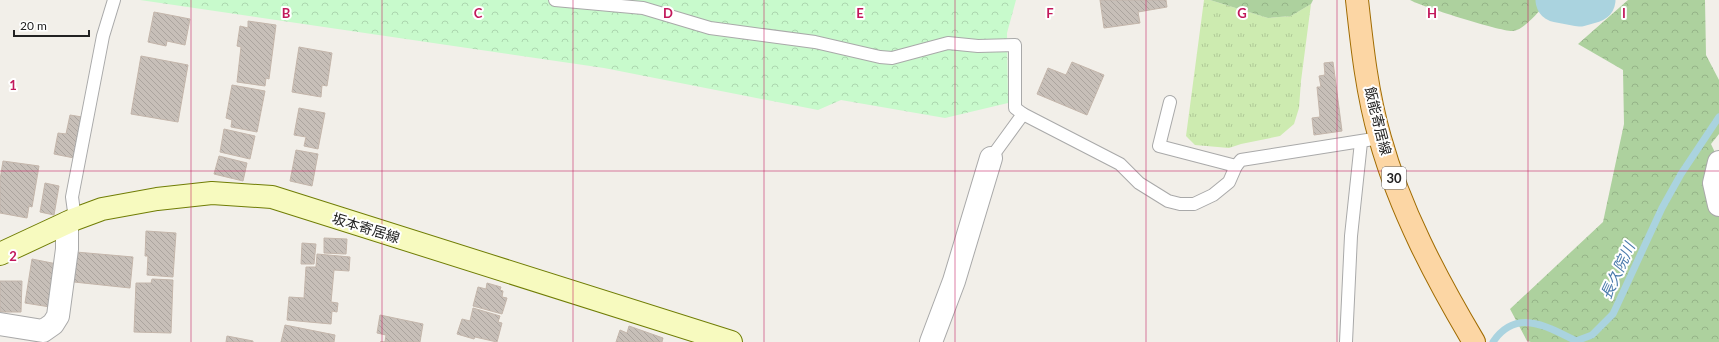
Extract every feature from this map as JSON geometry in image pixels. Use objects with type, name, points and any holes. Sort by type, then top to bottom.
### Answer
[{"type":"main road","name":"飯能寄居線","points":[[1356,0],[1371,140],[1446,295],[1474,342]]},
{"type":"main road","name":"坂本寄居線","points":[[0,254],[71,221],[102,209],[157,199],[212,193],[272,197],[731,342]]},
{"type":"street","points":[[931,342],[954,280],[991,158]]},
{"type":"street","points":[[1719,162],[1714,183],[1719,205]]},
{"type":"street","points":[[0,324],[43,332],[53,324],[58,316],[71,221]]},
{"type":"lane","points":[[71,221],[72,197],[103,36],[114,0]]},
{"type":"lane","points":[[555,0],[643,8],[710,28],[815,42],[880,57],[899,56],[948,43],[978,46],[1012,44],[1015,45],[1015,108],[1023,114],[1120,164],[1139,184],[1168,201],[1180,204],[1194,204],[1213,195],[1229,182],[1236,166],[1241,160],[1371,140],[1351,236],[1346,342]]},
{"type":"lane","points":[[1170,102],[1159,146],[1236,166]]},
{"type":"lane","points":[[991,158],[1023,114]]},
{"type":"green space","points":[[140,0],[1016,0],[1007,33],[1008,103],[945,118],[841,100],[818,110],[604,68]]},
{"type":"green space","points":[[1204,0],[1210,0],[1268,18],[1291,16],[1311,4],[1299,108],[1294,124],[1280,136],[1229,148],[1195,145],[1186,136]]},
{"type":"green space","points":[[1210,0],[1313,0],[1311,4],[1291,16],[1268,18]]},
{"type":"green space","points":[[1410,0],[1550,0],[1528,23],[1518,30],[1513,31],[1461,18],[1429,8]]},
{"type":"green space","points":[[1628,0],[1705,0],[1706,55],[1719,80],[1719,134],[1711,144],[1719,161],[1719,342],[1527,341],[1510,309],[1603,222],[1624,124],[1623,70],[1578,44]]},
{"type":"building","points":[[1100,0],[1166,0],[1167,7],[1138,12],[1140,23],[1104,28]]},
{"type":"building","points":[[154,12],[190,19],[185,45],[167,41],[166,46],[148,42]]},
{"type":"building","points":[[248,21],[276,25],[269,79],[266,78],[265,86],[237,82],[241,47],[237,46],[240,26],[248,28]]},
{"type":"building","points":[[299,47],[332,53],[327,86],[322,85],[321,97],[292,92]]},
{"type":"building","points":[[141,56],[188,65],[178,122],[131,114]]},
{"type":"building","points":[[1072,62],[1104,75],[1087,115],[1037,94],[1048,68],[1066,75]]},
{"type":"building","points":[[1333,62],[1342,131],[1314,135],[1312,118],[1320,117],[1317,87],[1321,87],[1319,76],[1325,75],[1324,63]]},
{"type":"building","points":[[232,85],[265,91],[257,132],[231,127],[232,120],[226,118]]},
{"type":"building","points":[[299,108],[325,113],[318,149],[304,146],[306,137],[294,135]]},
{"type":"building","points":[[70,115],[82,117],[74,158],[54,154],[58,133],[66,134]]},
{"type":"building","points":[[224,129],[255,136],[250,159],[220,152]]},
{"type":"building","points":[[296,150],[318,154],[312,186],[290,181]]},
{"type":"building","points":[[219,156],[247,163],[243,181],[214,174]]},
{"type":"building","points":[[3,161],[39,166],[32,207],[29,206],[27,218],[0,213],[0,180]]},
{"type":"building","points":[[45,183],[59,186],[54,215],[40,212]]},
{"type":"building","points":[[146,231],[176,233],[173,277],[147,275],[148,256],[145,256]]},
{"type":"building","points":[[324,238],[347,239],[346,254],[324,253]]},
{"type":"building","points":[[302,243],[316,244],[314,264],[301,264]]},
{"type":"building","points":[[76,252],[133,257],[130,288],[74,282]]},
{"type":"building","points":[[317,254],[350,257],[349,271],[334,270],[331,302],[338,303],[337,312],[332,311],[331,324],[287,320],[289,297],[304,298],[306,267],[316,267]]},
{"type":"building","points":[[32,259],[57,264],[50,307],[25,303]]},
{"type":"building","points":[[152,279],[173,280],[171,333],[134,332],[136,283],[151,283]]},
{"type":"building","points":[[0,281],[22,281],[21,312],[0,312]]},
{"type":"building","points":[[487,283],[501,287],[500,290],[503,291],[502,297],[507,298],[502,314],[473,306],[478,287],[486,289]]},
{"type":"building","points":[[473,308],[500,316],[498,322],[502,323],[497,342],[475,337],[474,339],[457,334],[462,319],[470,321]]},
{"type":"building","points":[[380,315],[423,324],[420,342],[385,342],[386,335],[377,333]]},
{"type":"building","points":[[285,325],[335,335],[334,342],[281,342]]},
{"type":"building","points":[[629,326],[663,338],[662,342],[616,342],[620,330],[627,333]]},
{"type":"building","points":[[227,336],[253,341],[253,342],[226,342]]},
{"type":"waterway","points":[[1558,0],[1579,4],[1593,0]]},
{"type":"waterway","name":"長久院川","points":[[1493,342],[1502,332],[1512,325],[1522,323],[1532,323],[1543,326],[1576,341],[1592,335],[1613,314],[1662,208],[1681,174],[1719,117]]}]
